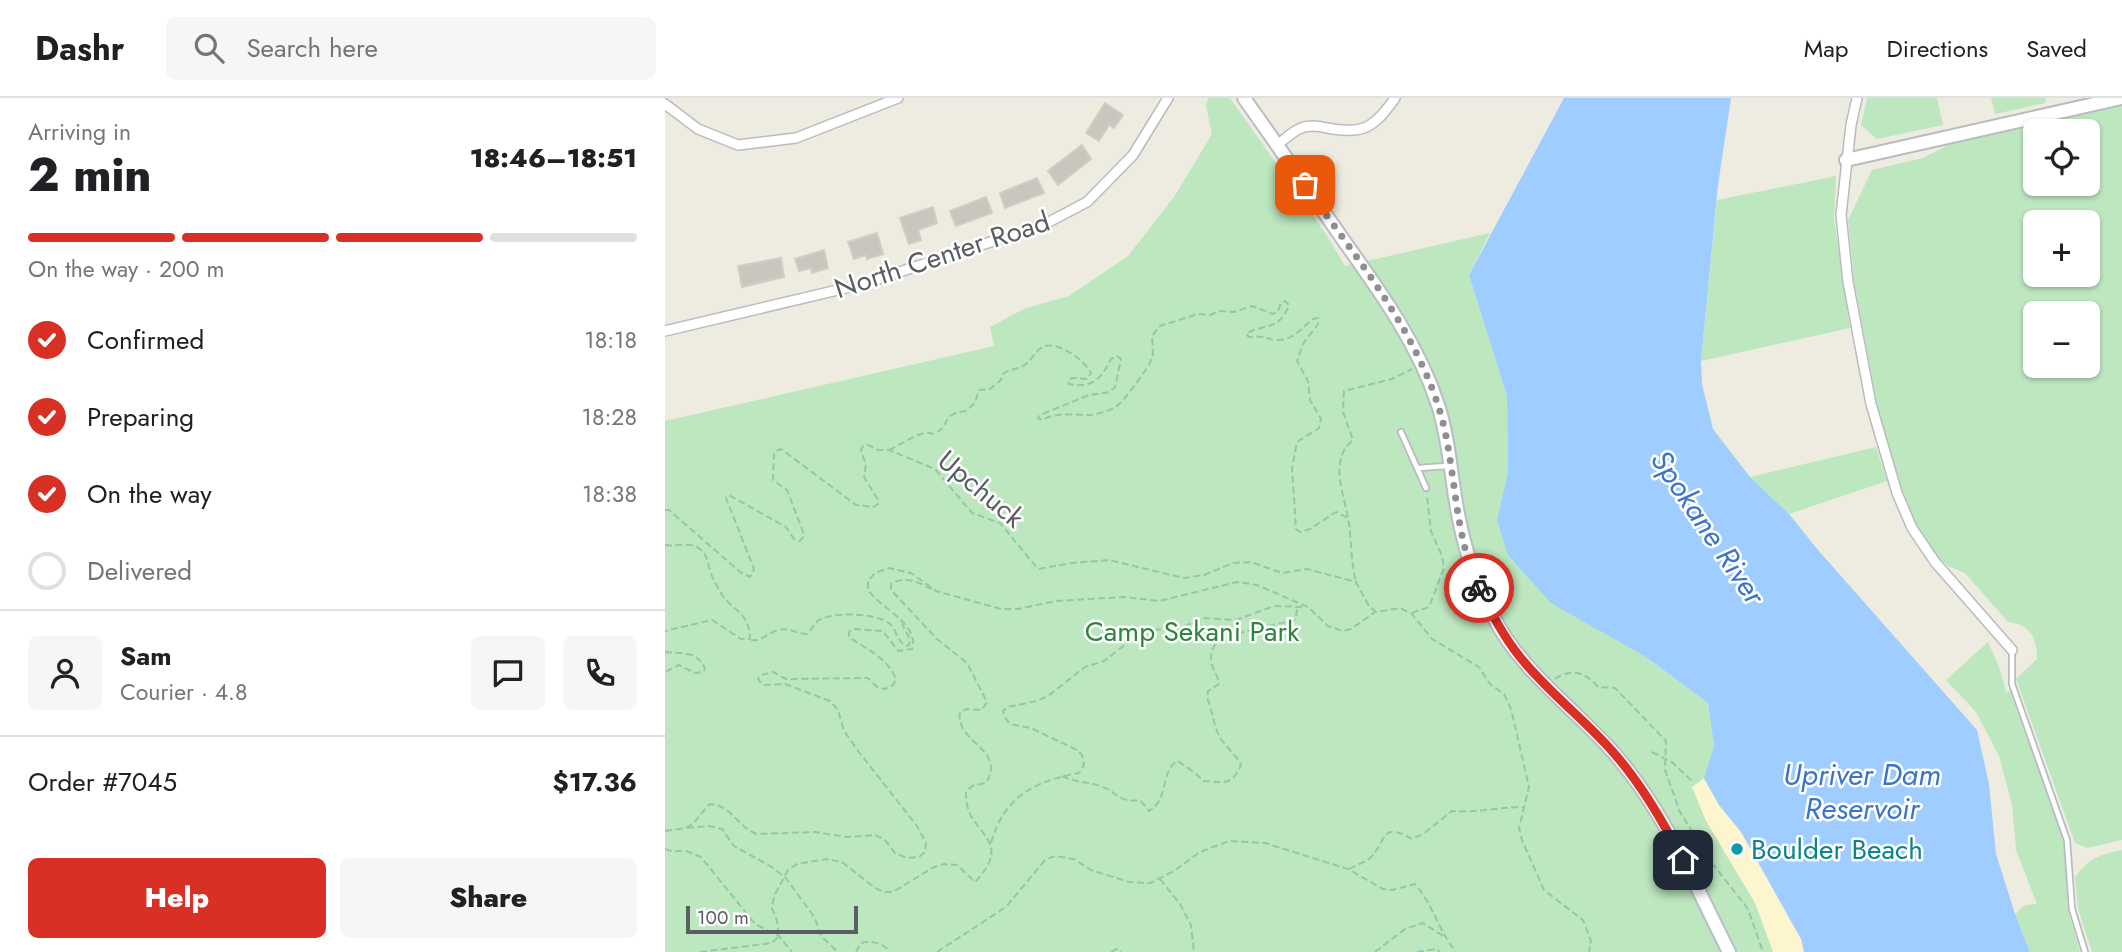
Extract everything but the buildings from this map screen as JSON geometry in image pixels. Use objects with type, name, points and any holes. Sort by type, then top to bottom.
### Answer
[{"type":"main road","points":[[1244,98],[1376,286],[1421,361],[1439,407],[1452,466],[1459,518],[1474,577],[1495,620],[1519,656],[1612,752],[1659,815],[1729,952]]},
{"type":"main road","points":[[1846,160],[2121,98]]},
{"type":"street","points":[[665,104],[698,129],[738,145],[796,138],[898,98]]},
{"type":"street","name":"North Center Road","points":[[665,331],[863,284],[1045,224],[1087,202],[1133,155],[1168,98]]},
{"type":"street","points":[[1277,145],[1300,128],[1318,126],[1350,132],[1370,125],[1386,112],[1395,98]]},
{"type":"street","points":[[1857,98],[1846,160],[1841,215],[1848,282],[1871,404],[1897,493],[1912,528],[1935,562],[2012,650]]},
{"type":"lane","points":[[1401,432],[1426,488]]},
{"type":"lane","points":[[1417,468],[1452,466]]},
{"type":"lane","points":[[2012,650],[2012,684],[2067,840],[2072,909],[2085,952]]},
{"type":"path","points":[[665,510],[669,510],[750,578],[754,569],[726,498],[729,495],[786,527],[794,539],[800,541],[804,536],[787,490],[773,480],[774,452],[781,449],[856,505],[873,507],[878,504],[878,500],[864,477],[866,464],[861,452],[862,447],[868,445],[878,450],[888,450],[925,433],[934,434],[954,413],[967,411],[975,403],[979,390],[990,389],[1001,380],[1008,369],[1024,366],[1046,345],[1061,347],[1088,366],[1091,373],[1087,379],[1072,378],[1067,381],[1076,386],[1093,384],[1104,373],[1111,359],[1117,356],[1121,359],[1115,387],[1110,392],[1089,395],[1038,418],[1042,420],[1051,415],[1093,416],[1103,410],[1114,409],[1121,402],[1152,359],[1152,336],[1160,326],[1198,314],[1234,312],[1252,306],[1273,314],[1285,301],[1289,305],[1285,317],[1274,325],[1246,334],[1249,337],[1264,335],[1277,341],[1290,338],[1318,318],[1318,324],[1303,344],[1297,361],[1308,381],[1310,400],[1321,419],[1319,428],[1297,442],[1292,468],[1296,529],[1300,532],[1310,529],[1336,512],[1348,518]]},
{"type":"path","points":[[1376,612],[1369,606],[1356,582],[1351,561],[1352,540],[1337,466],[1348,443],[1353,440],[1343,412],[1344,391],[1392,379],[1409,371],[1421,361]]},
{"type":"path","name":"Upchuck","points":[[888,450],[935,469],[972,513],[1000,523],[1038,569],[1109,560],[1184,578],[1204,575],[1233,563],[1251,562],[1282,573],[1307,569],[1356,582]]},
{"type":"path","points":[[1412,614],[1429,607],[1444,568],[1431,531],[1426,488]]},
{"type":"path","points":[[665,545],[694,545],[701,549],[708,560],[711,576],[725,599],[743,614],[750,629],[750,639]]},
{"type":"path","points":[[687,828],[695,823],[710,804],[730,811],[749,832],[757,834],[815,832],[846,837],[875,835],[884,839],[895,853],[907,858],[919,857],[925,852],[926,843],[917,826],[844,731],[838,710],[830,701],[785,684],[763,685],[758,679],[761,675],[773,672],[786,678],[858,677],[868,678],[878,688],[885,690],[893,685],[896,679],[891,669],[870,649],[849,637],[849,632],[853,629],[883,631],[898,651],[904,652],[912,649],[914,642],[911,632],[873,597],[868,590],[868,581],[875,573],[889,568],[911,573],[936,591]]},
{"type":"path","points":[[779,936],[772,908],[774,895],[788,870],[797,864],[827,859],[842,862],[875,888],[893,892],[932,868],[944,864],[957,865],[975,882],[986,870],[993,854],[991,844],[976,824],[965,802],[966,792],[972,786],[986,783],[991,775],[988,756],[983,748],[966,736],[959,718],[960,712],[967,709],[982,710],[987,702],[967,663],[937,639],[891,590],[891,584],[898,580],[911,579],[936,591],[1001,609],[1018,609],[1056,601],[1124,597],[1159,601],[1237,582],[1257,585],[1308,607],[1328,626],[1343,631],[1351,629],[1376,612],[1400,608],[1412,614],[1432,639],[1479,667],[1490,684],[1504,694],[1511,709],[1529,787],[1519,828],[1522,840],[1544,890],[1583,920],[1591,941],[1588,952]]},
{"type":"path","points":[[991,844],[996,826],[1021,792],[1082,770],[1082,755],[1077,750],[1031,729],[1010,724],[1003,711],[1008,707],[1048,696],[1085,667],[1104,661],[1140,633],[1151,629],[1175,631],[1202,618],[1236,620],[1275,606],[1308,607]]},
{"type":"path","points":[[1062,776],[1076,782],[1100,786],[1126,802],[1140,800],[1149,811],[1162,798],[1170,768],[1177,761],[1184,763],[1192,774],[1199,775],[1203,781],[1227,783],[1235,779],[1241,765],[1217,731],[1215,716],[1207,697],[1208,691],[1219,684],[1210,659],[1215,644],[1229,634],[1241,635],[1277,623],[1293,621],[1297,608]]},
{"type":"path","points":[[665,631],[712,620],[741,639],[757,641],[778,630],[790,629],[807,634],[818,619],[836,614],[881,619],[891,625],[901,644],[906,646],[909,645],[910,639],[900,620]]},
{"type":"path","points":[[665,652],[691,654],[702,660],[705,668],[703,672],[695,673],[679,665],[665,672]]},
{"type":"path","points":[[1546,686],[1566,672],[1591,678],[1598,687],[1615,688],[1666,741],[1664,757],[1669,784],[1680,812],[1711,862],[1748,909],[1763,952]]},
{"type":"path","points":[[1652,752],[1664,757],[1695,783]]},
{"type":"path","points":[[1349,869],[1371,857],[1382,837],[1390,832],[1400,832],[1412,839],[1453,811],[1478,813],[1503,807],[1524,807]]},
{"type":"path","points":[[665,831],[709,826],[722,829],[734,846],[785,877],[814,918],[821,936],[838,952]]},
{"type":"path","points":[[937,952],[1006,907],[1045,860],[1055,856],[1074,859],[1091,870],[1129,882],[1150,883],[1200,852],[1229,841],[1265,843],[1349,869],[1383,889],[1392,890],[1415,884],[1434,911],[1443,936]]},
{"type":"path","points":[[665,849],[686,851],[701,857],[755,924],[779,936],[792,952]]},
{"type":"path","points":[[1159,878],[1180,904],[1191,925],[1194,952]]},
{"type":"path","points":[[1375,952],[1405,929],[1423,923],[1443,936],[1457,952]]},
{"type":"path","points":[[700,952],[772,943],[779,936]]},
{"type":"path","points":[[856,952],[861,943],[869,941],[886,947],[890,952]]},
{"type":"path","points":[[1111,952],[1117,949],[1121,952]]},
{"type":"path","points":[[1417,952],[1436,949],[1440,952]]},
{"type":"green space","name":"Camp Sekani Park","points":[[1208,98],[1230,98],[1328,237],[1345,266],[1490,233],[1469,275],[1507,396],[1508,472],[1497,520],[1646,657],[1708,703],[1714,746],[1705,778],[1804,952],[665,952],[665,421],[994,346],[990,327],[1026,308],[1069,296],[1128,256],[1174,197],[1212,134],[1206,106]]},
{"type":"green space","points":[[1867,98],[1937,98],[1943,125],[1877,139],[1861,125]]},
{"type":"green space","points":[[1991,98],[2045,98],[2046,103],[1995,114]]},
{"type":"green space","points":[[2122,105],[2122,840],[2087,848],[2075,843],[2016,679],[2037,659],[2034,639],[2027,629],[2008,622],[1965,573],[1948,566],[1934,553],[1916,526],[1888,446],[1855,286],[1848,220],[1872,170],[1923,158],[1952,143],[2023,127],[2023,196],[2100,196],[2100,119],[2059,119]]},
{"type":"green space","points":[[1836,176],[1834,219],[1850,328],[1701,361],[1717,200]]},
{"type":"green space","points":[[1876,447],[1887,481],[1789,514],[1750,477]]},
{"type":"green space","points":[[1988,642],[2000,669],[2006,692],[2010,691],[2061,832],[2068,910],[2080,952],[2030,952],[2015,914],[2025,905],[2037,904],[2016,850],[2012,804],[1999,756],[1976,712],[1946,680]]},
{"type":"green space","points":[[2122,850],[2122,952],[2092,952],[2078,909],[2075,878],[2095,858]]},
{"type":"sand","name":"Boulder Beach","points":[[1704,778],[1719,805],[1741,832],[1801,939],[1804,952],[1773,952],[1755,903],[1706,821],[1692,787]]},
{"type":"water","name":"Upriver Dam Reservoir","points":[[1564,98],[1731,98],[1718,185],[1701,361],[1702,384],[1713,429],[1750,477],[1789,514],[1977,730],[1989,784],[1996,854],[2030,952],[1804,952],[1801,939],[1741,832],[1719,805],[1704,778],[1714,746],[1708,703],[1646,657],[1551,603],[1508,555],[1497,520],[1508,472],[1507,396],[1469,275]]},
{"type":"way so far","points":[[1305,185],[1376,286],[1421,361],[1439,407],[1452,466],[1459,518],[1479,588]]},
{"type":"place","name":"Boulder Beach","points":[[1737,849]]},
{"type":"route","points":[[1479,588],[1495,620],[1519,656],[1612,752],[1639,785],[1683,860]]},
{"type":"water label","name":"Spokane River","points":[[1708,527]]}]
